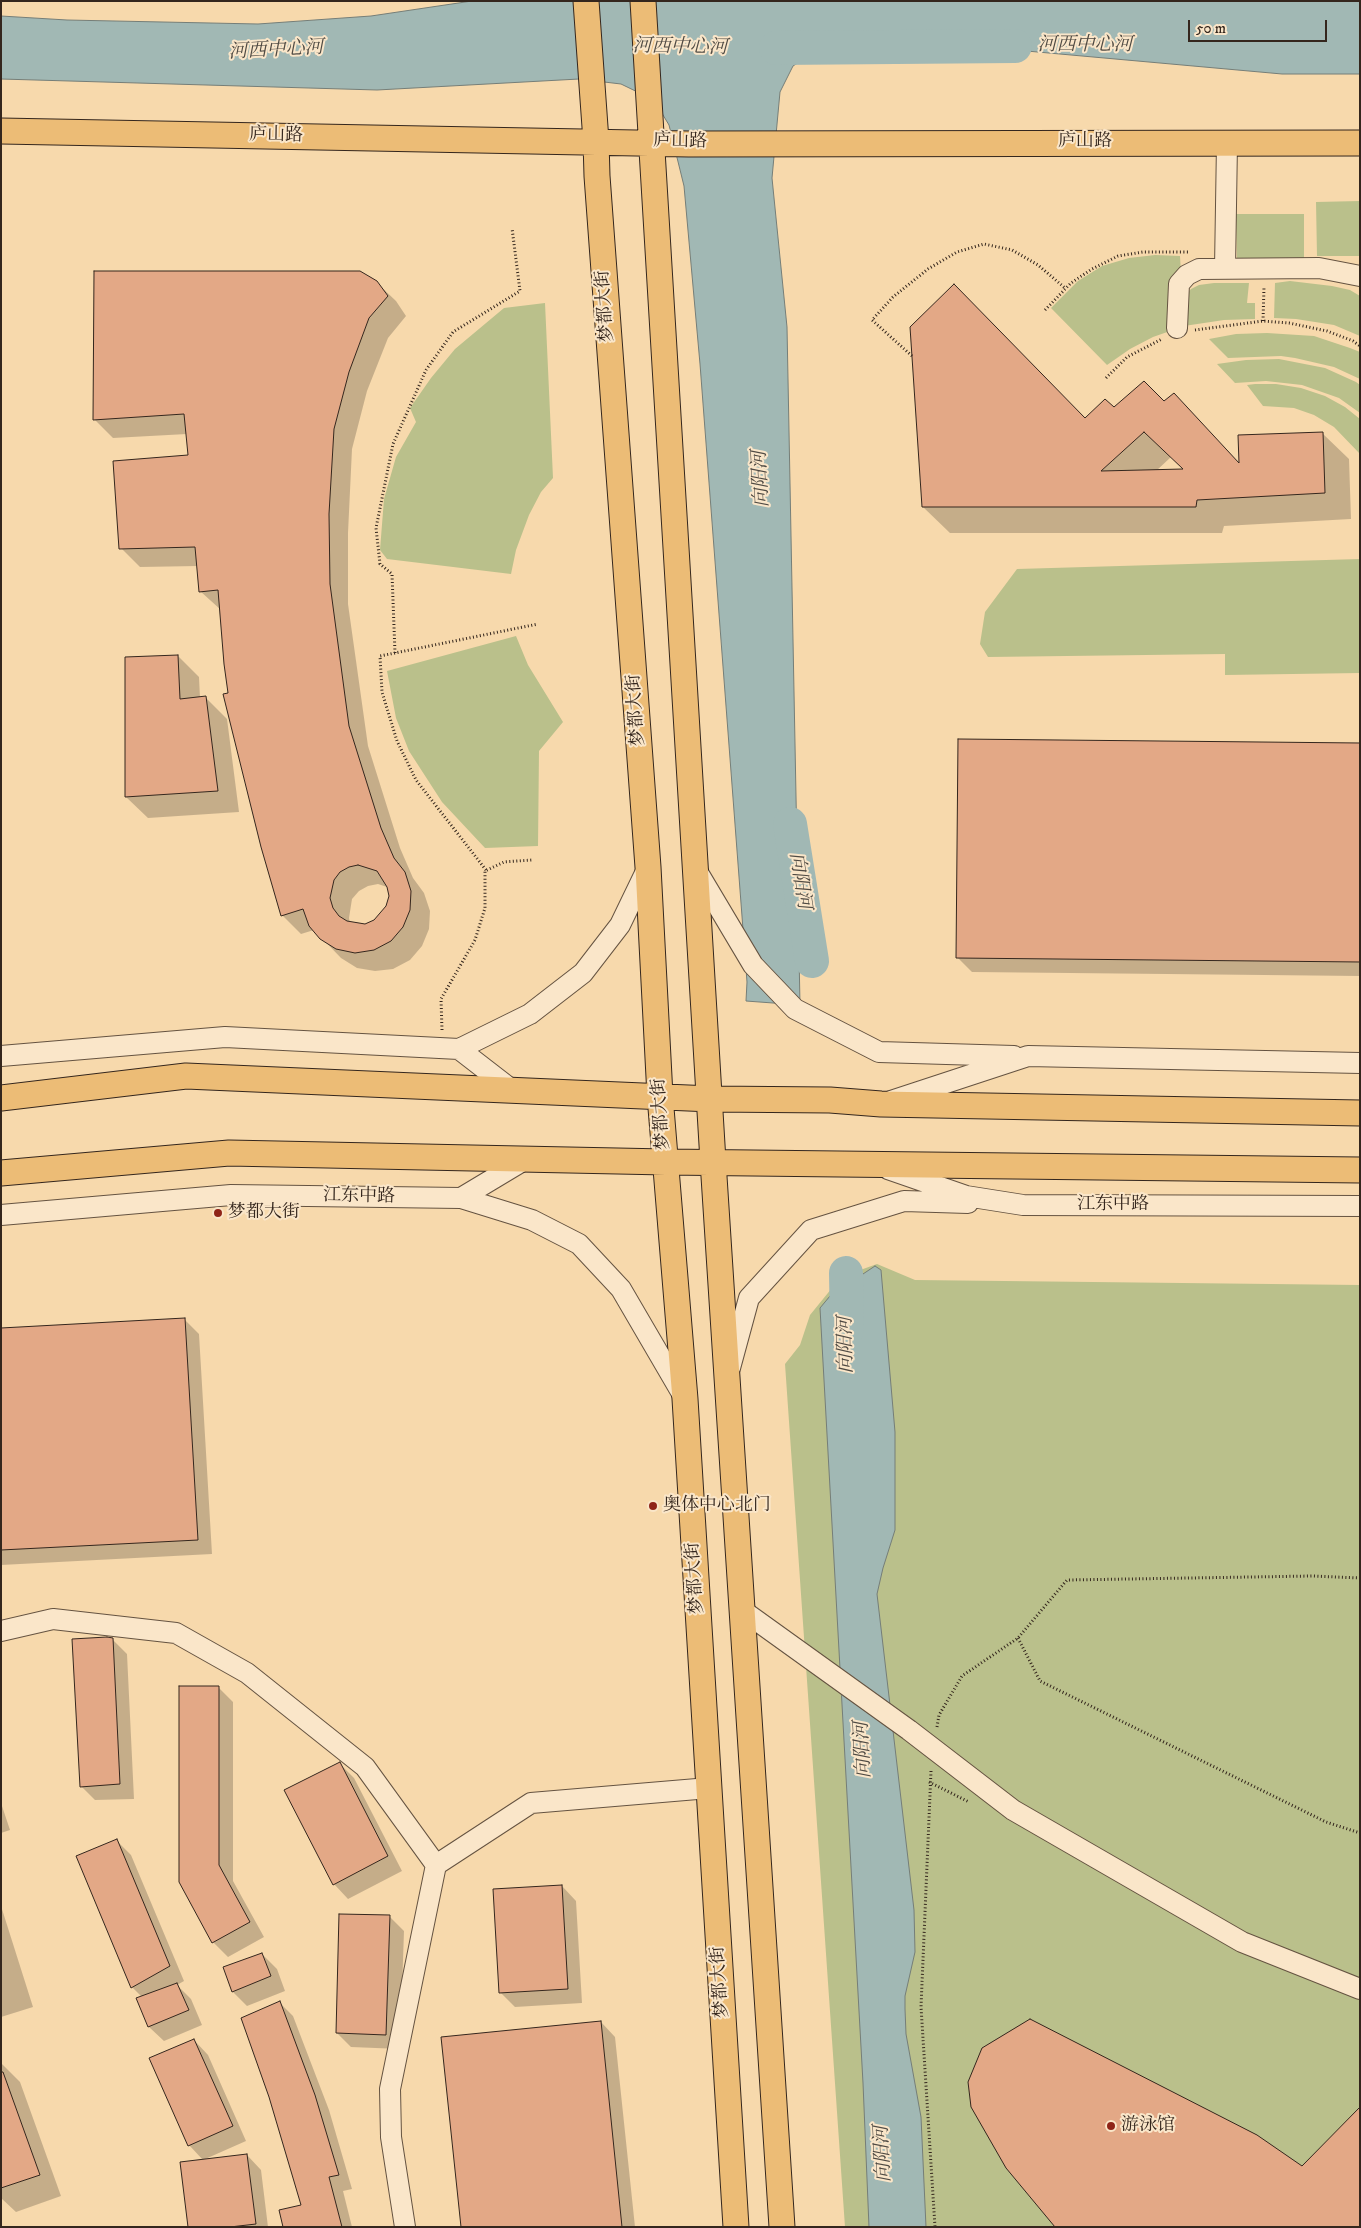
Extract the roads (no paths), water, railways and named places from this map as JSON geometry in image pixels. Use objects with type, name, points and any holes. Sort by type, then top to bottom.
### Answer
[{"type":"main road","name":"梦都大街","points":[[586,1],[596,141],[596,176],[648,867],[660,1096],[685,1399],[736,2227]]},
{"type":"main road","points":[[643,1],[713,1161],[782,2227]]},
{"type":"main road","name":"庐山路","points":[[1,131],[689,144],[826,142],[1360,143]]},
{"type":"main road","points":[[1,1098],[186,1076],[710,1099],[830,1100],[881,1104],[1360,1113]]},
{"type":"main road","name":"江东中路","points":[[1,1173],[229,1153],[666,1162],[713,1161],[1360,1170]]},
{"type":"street","points":[[1225,260],[1227,142]]},
{"type":"street","points":[[1178,332],[1179,284],[1187,275],[1199,268],[1225,260],[1264,268],[1319,268],[1360,276]]},
{"type":"street","points":[[1,1056],[225,1037],[451,1049],[530,1014],[583,973],[620,925],[648,867]]},
{"type":"street","points":[[697,871],[753,965],[795,1009],[879,1052],[1360,1063]]},
{"type":"street","points":[[451,1049],[512,1090]]},
{"type":"street","points":[[881,1104],[1028,1056]]},
{"type":"street","points":[[461,1198],[526,1158]]},
{"type":"street","name":"江东中路","points":[[872,1163],[966,1196],[1023,1205],[1360,1206]]},
{"type":"street","name":"江东中路","points":[[1,1215],[231,1195],[461,1198],[532,1220],[579,1244],[621,1289],[685,1399]]},
{"type":"street","points":[[727,1377],[749,1298],[812,1230],[904,1201],[1023,1205]]},
{"type":"street","points":[[742,1610],[909,1730],[1013,1810],[1242,1942],[1360,1989]]},
{"type":"street","points":[[1,1631],[53,1619],[176,1633],[247,1674],[365,1767],[436,1865]]},
{"type":"street","points":[[406,2227],[391,2137],[390,2088],[436,1865],[531,1803],[709,1788]]},
{"type":"water","points":[[472,1],[1360,1],[1360,74],[1282,74],[871,37],[828,43],[793,66],[780,92],[772,178],[787,327],[800,1005],[746,1001],[747,982],[700,364],[684,186],[669,125],[654,100],[621,84],[579,79],[377,90],[1,79],[1,16],[67,20],[258,24],[371,16]]},
{"type":"water","points":[[875,1266],[881,1270],[895,1432],[895,1530],[877,1594],[914,1910],[915,1952],[905,1996],[905,2009],[906,2034],[921,2117],[926,2227],[869,2227],[863,2083],[820,1308],[830,1296]]},
{"type":"waterway","name":"河西中心河","points":[[776,48],[1015,46]]},
{"type":"waterway","name":"向阳河","points":[[790,824],[812,961]]},
{"type":"waterway","name":"向阳河","points":[[846,1273],[847,1330]]},
{"type":"place","name":"梦都大街","points":[[218,1213]]},
{"type":"place","name":"奥体中心北门","points":[[653,1506]]},
{"type":"place","name":"游泳馆","points":[[1111,2126]]}]
